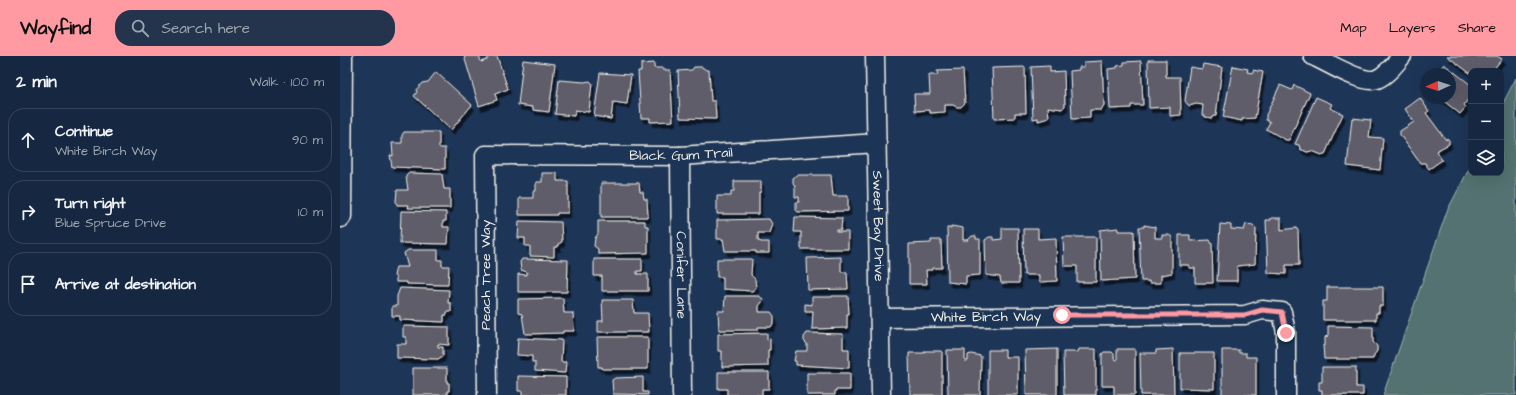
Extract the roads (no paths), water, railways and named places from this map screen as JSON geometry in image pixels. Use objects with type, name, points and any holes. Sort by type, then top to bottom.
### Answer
[{"type":"main road","points":[[340,216],[341,56]]},
{"type":"street","name":"Sweet Bay Drive","points":[[876,56],[881,395]]},
{"type":"street","points":[[1313,56],[1361,78],[1376,80],[1386,73],[1402,56]]},
{"type":"street","name":"Black Gum Trail","points":[[485,156],[680,156],[878,143]]},
{"type":"street","name":"Peach Tree Way","points":[[485,156],[487,395]]},
{"type":"street","name":"Conifer Lane","points":[[680,156],[682,395]]},
{"type":"street","name":"White Birch Way","points":[[880,318],[1245,315],[1262,310],[1282,312],[1286,333],[1286,395]]}]
